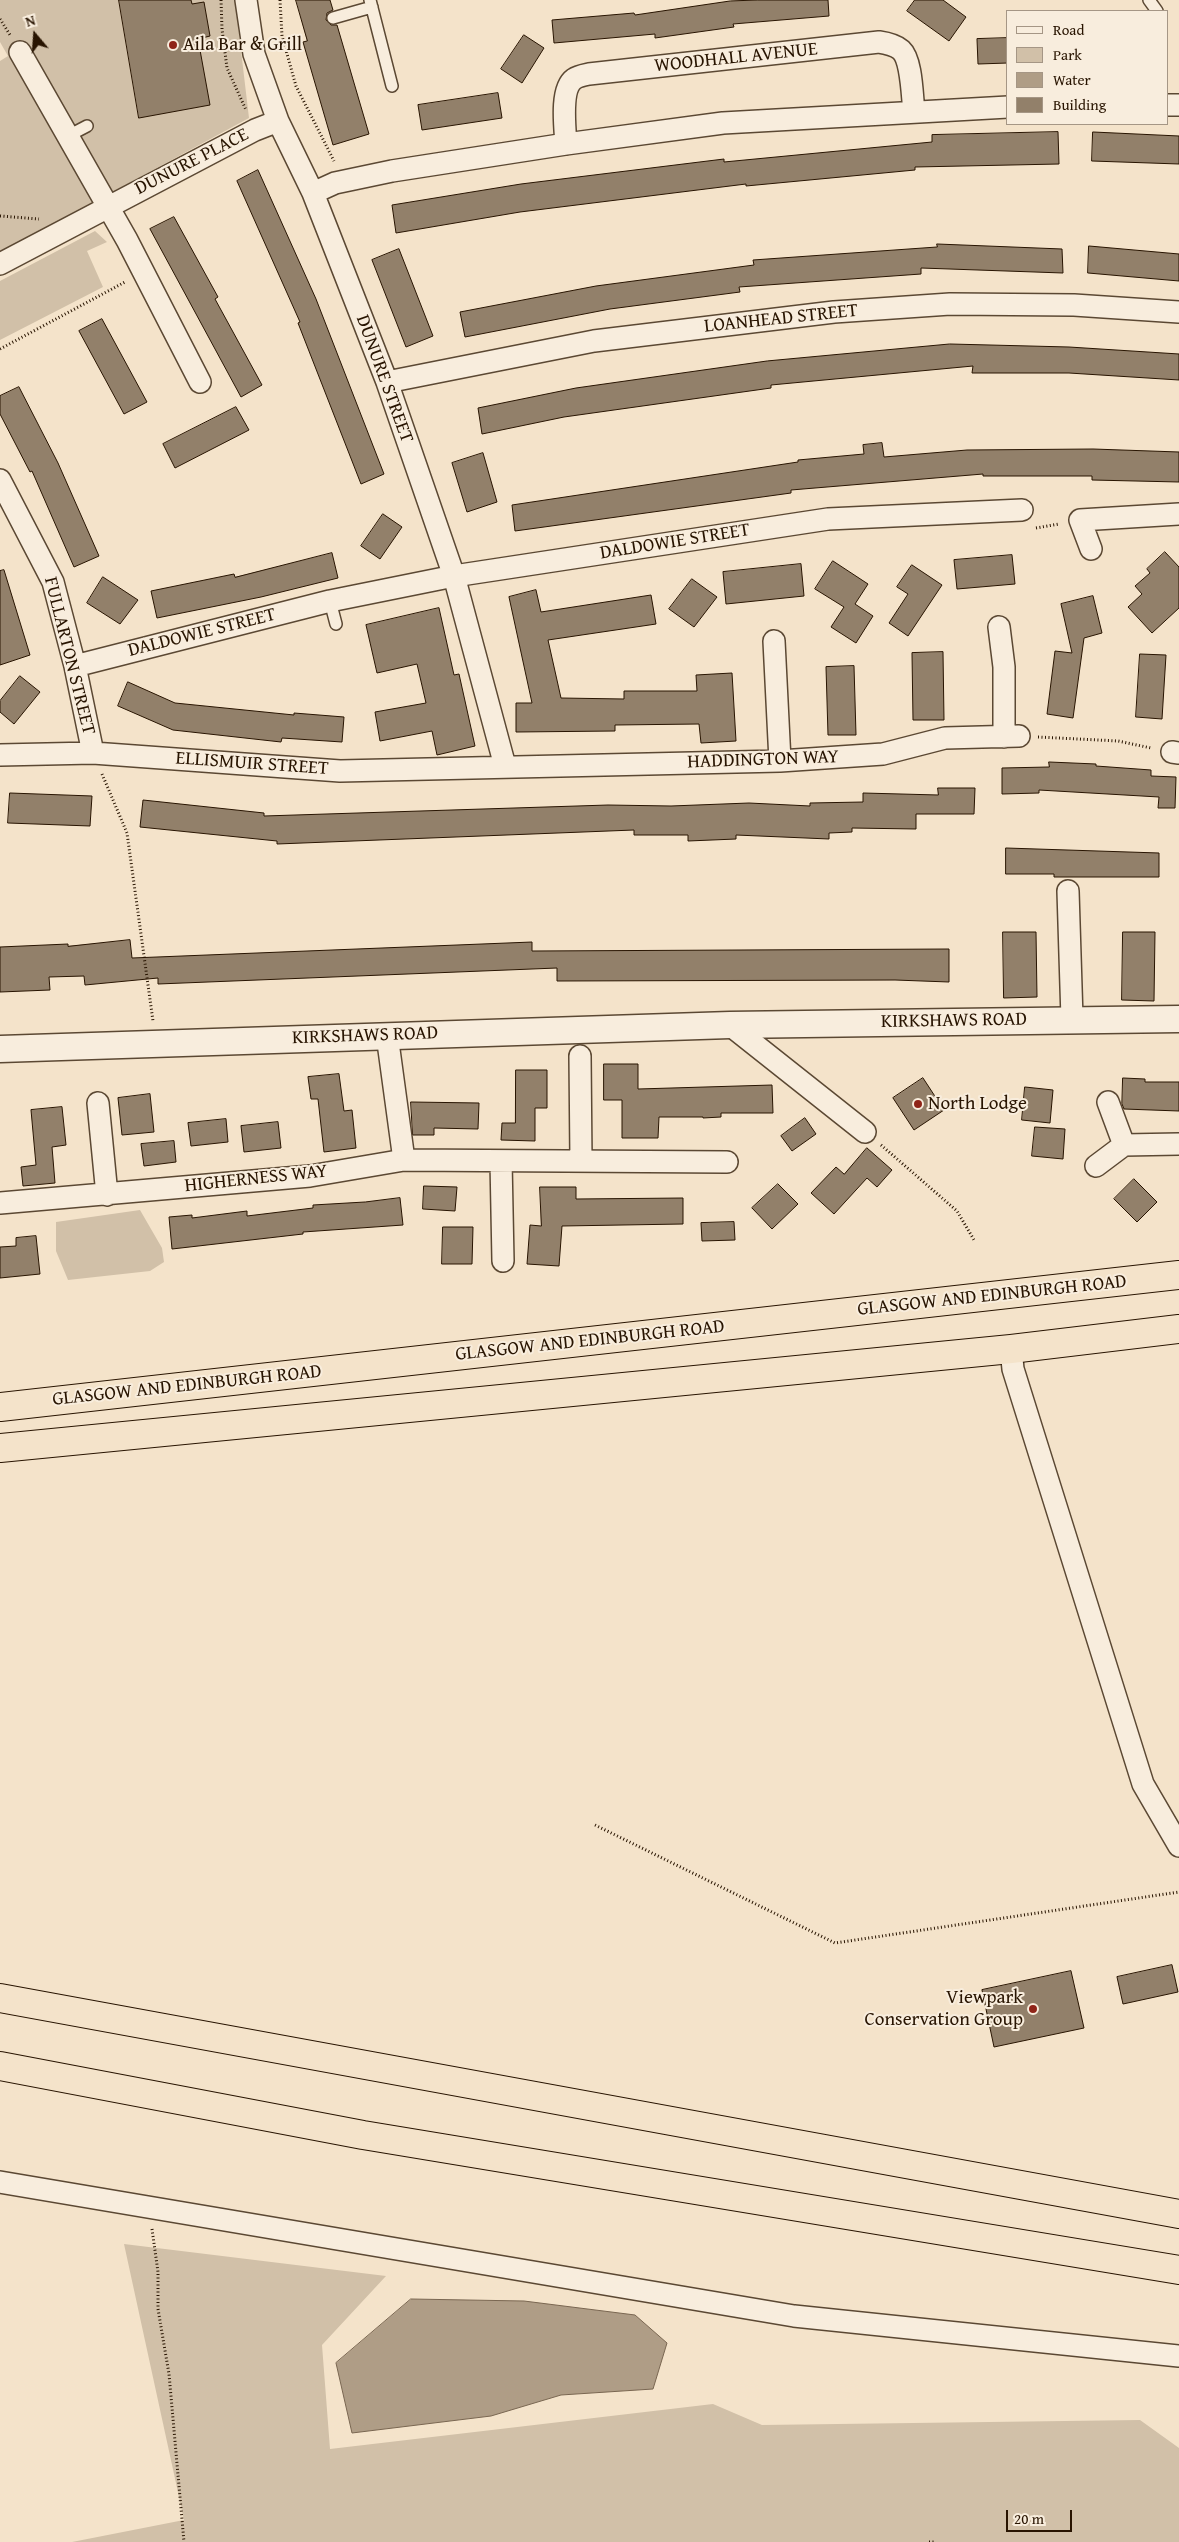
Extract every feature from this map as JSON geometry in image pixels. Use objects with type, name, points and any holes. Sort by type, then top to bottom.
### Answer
[{"type":"highway","name":"GLASGOW AND EDINBURGH ROAD","points":[[0,1407],[1179,1275]]},
{"type":"highway","points":[[0,1448],[1011,1349],[1179,1329]]},
{"type":"highway","points":[[0,1998],[1179,2214]]},
{"type":"highway","points":[[0,2066],[363,2135],[1179,2270]]},
{"type":"street","name":"DUNURE STREET","points":[[246,0],[254,54],[278,121],[313,193],[387,382],[454,576],[505,766]]},
{"type":"street","name":"WOODHALL AVENUE","points":[[566,144],[565,95],[568,85],[575,78],[598,72],[879,42],[890,44],[901,50],[908,61],[914,112]]},
{"type":"street","points":[[20,52],[127,240],[200,382]]},
{"type":"street","points":[[313,193],[345,181],[392,171],[566,144],[723,123],[1006,106]]},
{"type":"street","name":"DUNURE PLACE","points":[[0,264],[255,130],[278,121]]},
{"type":"street","name":"LOANHEAD STREET","points":[[387,382],[594,341],[834,312],[950,304],[1074,305],[1179,312]]},
{"type":"street","name":"FULLARTON STREET","points":[[0,480],[9,512],[53,582],[75,666],[93,753]]},
{"type":"street","name":"DALDOWIE STREET","points":[[75,666],[330,601],[454,576],[828,519],[1022,510]]},
{"type":"street","points":[[1091,549],[1080,520],[1179,514]]},
{"type":"street","points":[[999,627],[1012,737]]},
{"type":"street","points":[[774,641],[780,761]]},
{"type":"street","name":"HADDINGTON WAY","points":[[505,766],[780,761],[883,754],[945,738],[1012,737]]},
{"type":"street","name":"ELLISMUIR STREET","points":[[0,756],[93,753],[340,770],[505,766]]},
{"type":"street","points":[[1068,890],[1072,1019]]},
{"type":"street","name":"KIRKSHAWS ROAD","points":[[0,1049],[730,1025],[1179,1019]]},
{"type":"street","points":[[730,1025],[865,1132]]},
{"type":"street","points":[[387,1035],[404,1160]]},
{"type":"street","points":[[580,1056],[581,1161]]},
{"type":"street","points":[[1108,1102],[1124,1145]]},
{"type":"street","points":[[98,1103],[108,1195]]},
{"type":"street","points":[[1096,1166],[1124,1145],[1179,1144]]},
{"type":"street","name":"HIGHERNESS WAY","points":[[0,1203],[310,1176],[404,1160],[727,1162]]},
{"type":"street","points":[[501,1161],[503,1261]]},
{"type":"street","points":[[1011,1349],[1013,1369],[1142,1784],[1179,1846]]},
{"type":"street","points":[[0,2182],[794,2316],[1179,2356]]},
{"type":"lane","points":[[1149,0],[1157,7]]},
{"type":"lane","points":[[334,18],[371,3],[392,86]]},
{"type":"lane","points":[[68,136],[87,126]]},
{"type":"lane","points":[[330,601],[336,624]]},
{"type":"path","points":[[221,0],[222,30],[227,68],[255,130]]},
{"type":"path","points":[[280,0],[282,36],[296,86],[345,181]]},
{"type":"path","points":[[0,349],[143,273]]},
{"type":"path","points":[[1022,510],[1022,530],[1080,520]]},
{"type":"path","points":[[1012,737],[1118,741],[1175,753]]},
{"type":"path","points":[[93,753],[127,833],[156,1044]]},
{"type":"path","points":[[865,1132],[957,1211],[974,1240]]},
{"type":"path","points":[[595,1825],[835,1943],[1179,1892]]},
{"type":"path","points":[[149,2206],[158,2272],[158,2309],[169,2374],[179,2468],[184,2542]]},
{"type":"path","points":[[929,2542],[936,2542]]},
{"type":"green space","points":[[0,0],[235,0],[249,118],[0,253],[0,61],[8,56],[0,42]]},
{"type":"green space","points":[[95,231],[107,242],[87,251],[103,287],[0,340],[0,281]]},
{"type":"green space","points":[[140,1210],[162,1248],[164,1262],[150,1271],[68,1280],[56,1251],[56,1222]]},
{"type":"green space","points":[[124,2244],[386,2276],[322,2345],[330,2449],[713,2404],[762,2425],[1140,2420],[1179,2448],[1179,2542],[72,2542],[184,2520]]},
{"type":"water","points":[[411,2299],[524,2301],[635,2315],[667,2343],[653,2389],[561,2395],[491,2416],[352,2433],[336,2363]]},
{"type":"building","points":[[119,0],[191,0],[192,4],[204,2],[210,36],[198,39],[210,105],[139,118]]},
{"type":"building","points":[[296,0],[330,0],[333,10],[327,13],[326,20],[331,25],[337,25],[369,134],[333,145],[303,42],[307,41]]},
{"type":"building","points":[[828,0],[829,16],[733,24],[734,27],[655,38],[655,34],[554,43],[552,20],[634,13],[635,15],[730,1]]},
{"type":"building","points":[[915,0],[943,0],[966,17],[949,41],[907,11]]},
{"type":"building","points":[[524,35],[544,48],[522,83],[501,69]]},
{"type":"building","points":[[1006,38],[1006,63],[978,64],[977,39]]},
{"type":"building","points":[[498,93],[502,118],[422,130],[418,105]]},
{"type":"building","points":[[1058,132],[1059,164],[915,167],[915,170],[746,186],[746,184],[520,212],[396,233],[392,205],[521,184],[724,159],[724,162],[932,142],[932,135]]},
{"type":"building","points":[[1093,132],[1179,136],[1179,164],[1092,161]]},
{"type":"building","points":[[258,170],[316,299],[384,474],[361,484],[298,323],[300,322],[237,181]]},
{"type":"building","points":[[174,217],[218,297],[215,299],[262,385],[241,397],[150,229]]},
{"type":"building","points":[[937,244],[1062,249],[1063,273],[921,268],[921,274],[739,287],[740,292],[610,309],[465,337],[460,312],[596,286],[754,265],[753,260],[937,247]]},
{"type":"building","points":[[1089,246],[1179,254],[1179,281],[1088,273]]},
{"type":"building","points":[[399,249],[433,336],[406,347],[372,260]]},
{"type":"building","points":[[102,319],[147,402],[124,414],[79,331]]},
{"type":"building","points":[[950,344],[1069,347],[1179,354],[1179,380],[1069,373],[972,373],[973,366],[771,385],[771,388],[564,417],[482,434],[478,408],[576,388],[767,361]]},
{"type":"building","points":[[19,387],[58,463],[99,556],[74,567],[32,471],[30,472],[0,414],[0,396]]},
{"type":"building","points":[[236,407],[249,430],[175,468],[163,444]]},
{"type":"building","points":[[882,443],[884,457],[967,450],[1093,449],[1179,452],[1179,482],[1092,480],[1092,476],[983,476],[983,474],[791,490],[791,493],[515,531],[512,505],[798,462],[798,460],[864,454],[863,445]]},
{"type":"building","points":[[483,453],[497,502],[467,512],[452,463]]},
{"type":"building","points":[[383,514],[402,527],[380,559],[361,546]]},
{"type":"building","points":[[1165,552],[1179,567],[1179,608],[1152,633],[1128,607],[1142,594],[1135,586],[1150,573],[1147,569]]},
{"type":"building","points":[[332,553],[338,578],[261,597],[157,618],[151,591],[234,574],[235,577]]},
{"type":"building","points":[[1012,555],[1015,584],[957,589],[954,560]]},
{"type":"building","points":[[833,561],[868,584],[855,604],[873,616],[856,643],[831,627],[844,607],[815,589]]},
{"type":"building","points":[[801,564],[804,596],[726,604],[723,572]]},
{"type":"building","points":[[912,565],[942,585],[908,636],[889,623],[908,594],[897,587]]},
{"type":"building","points":[[4,570],[30,655],[0,665],[0,571]]},
{"type":"building","points":[[103,577],[138,600],[120,624],[87,603]]},
{"type":"building","points":[[692,579],[717,597],[694,627],[669,609]]},
{"type":"building","points":[[536,590],[541,612],[651,595],[656,624],[548,640],[561,698],[624,699],[624,691],[697,691],[696,675],[732,673],[736,741],[701,743],[699,724],[615,725],[615,731],[516,732],[516,703],[532,703],[509,597]]},
{"type":"building","points":[[1093,596],[1102,633],[1084,638],[1073,718],[1047,714],[1055,651],[1072,653],[1061,604]]},
{"type":"building","points":[[439,608],[454,675],[459,674],[475,746],[437,755],[432,731],[380,741],[375,712],[426,703],[417,664],[377,673],[366,625]]},
{"type":"building","points":[[943,652],[944,720],[913,720],[912,653]]},
{"type":"building","points":[[1140,654],[1166,655],[1162,719],[1136,717]]},
{"type":"building","points":[[854,666],[856,735],[828,735],[826,667]]},
{"type":"building","points":[[20,676],[40,692],[14,724],[0,712],[0,701]]},
{"type":"building","points":[[128,682],[175,703],[294,715],[294,713],[344,717],[342,742],[282,738],[281,742],[173,730],[118,706]]},
{"type":"building","points":[[1049,762],[1096,764],[1096,766],[1151,770],[1151,776],[1176,777],[1175,808],[1158,808],[1159,797],[1039,790],[1039,793],[1002,794],[1002,768],[1049,767]]},
{"type":"building","points":[[938,788],[975,788],[974,814],[916,814],[916,829],[852,828],[852,832],[829,833],[829,839],[736,835],[736,839],[688,841],[688,835],[634,835],[634,830],[277,844],[277,841],[140,827],[143,800],[264,813],[264,816],[608,805],[671,806],[749,803],[810,806],[810,803],[863,802],[863,793],[938,795]]},
{"type":"building","points":[[10,793],[92,796],[90,826],[8,823]]},
{"type":"building","points":[[1006,848],[1159,853],[1159,877],[1054,877],[1054,874],[1006,874]]},
{"type":"building","points":[[1003,932],[1036,932],[1037,997],[1004,998]]},
{"type":"building","points":[[1123,932],[1155,932],[1154,1001],[1122,1000]]},
{"type":"building","points":[[130,940],[132,958],[532,942],[532,951],[949,949],[949,982],[895,980],[557,981],[557,968],[158,984],[158,978],[85,985],[84,976],[49,977],[50,990],[0,992],[0,947],[68,944],[68,946]]},
{"type":"building","points":[[604,1064],[638,1064],[638,1089],[772,1085],[773,1113],[721,1113],[721,1117],[703,1118],[659,1117],[658,1138],[622,1138],[622,1100],[604,1100]]},
{"type":"building","points":[[516,1070],[547,1070],[547,1108],[535,1108],[535,1141],[501,1140],[502,1123],[515,1123]]},
{"type":"building","points":[[339,1074],[344,1111],[352,1110],[356,1148],[324,1152],[318,1099],[311,1099],[308,1077]]},
{"type":"building","name":"North Lodge","points":[[923,1078],[944,1110],[914,1130],[893,1098]]},
{"type":"building","points":[[1123,1078],[1145,1079],[1145,1082],[1179,1082],[1179,1111],[1124,1109],[1122,1104]]},
{"type":"building","points":[[1025,1087],[1053,1090],[1050,1123],[1022,1120]]},
{"type":"building","points":[[150,1094],[154,1132],[122,1135],[118,1098]]},
{"type":"building","points":[[411,1102],[479,1103],[478,1129],[434,1128],[434,1135],[413,1135]]},
{"type":"building","points":[[62,1107],[66,1145],[52,1147],[55,1183],[23,1186],[21,1167],[36,1165],[31,1110]]},
{"type":"building","points":[[805,1118],[816,1134],[792,1151],[781,1136]]},
{"type":"building","points":[[226,1119],[228,1142],[191,1146],[188,1123]]},
{"type":"building","points":[[278,1122],[281,1148],[244,1152],[241,1126]]},
{"type":"building","points":[[1035,1127],[1065,1129],[1063,1159],[1032,1156]]},
{"type":"building","points":[[174,1141],[176,1162],[144,1166],[141,1144]]},
{"type":"building","points":[[867,1148],[892,1170],[877,1187],[867,1178],[834,1214],[811,1193],[836,1167],[844,1174]]},
{"type":"building","points":[[1134,1179],[1157,1202],[1137,1222],[1114,1199]]},
{"type":"building","points":[[778,1184],[798,1204],[772,1229],[752,1208]]},
{"type":"building","points":[[424,1186],[457,1187],[455,1211],[423,1209]]},
{"type":"building","points":[[540,1187],[576,1187],[576,1199],[683,1198],[683,1224],[562,1226],[559,1266],[527,1264],[530,1225],[541,1226]]},
{"type":"building","points":[[400,1198],[403,1225],[303,1232],[303,1234],[172,1249],[169,1217],[192,1215],[192,1218],[247,1211],[247,1216],[313,1208],[313,1205]]},
{"type":"building","points":[[734,1222],[735,1240],[702,1241],[701,1223]]},
{"type":"building","points":[[443,1227],[473,1227],[472,1264],[442,1264]]},
{"type":"building","points":[[36,1236],[40,1274],[0,1278],[0,1247],[16,1246],[16,1238]]},
{"type":"building","points":[[1172,1965],[1178,1992],[1123,2004],[1117,1977]]},
{"type":"building","name":"Viewpark Conservation Group","points":[[1071,1971],[1084,2028],[994,2047],[982,1990]]},
{"type":"place","name":"Aila Bar & Grill","points":[[173,45]]},
{"type":"place","name":"North Lodge","points":[[918,1104]]},
{"type":"place","name":"Viewpark Conservation Group","points":[[1033,2009]]}]
